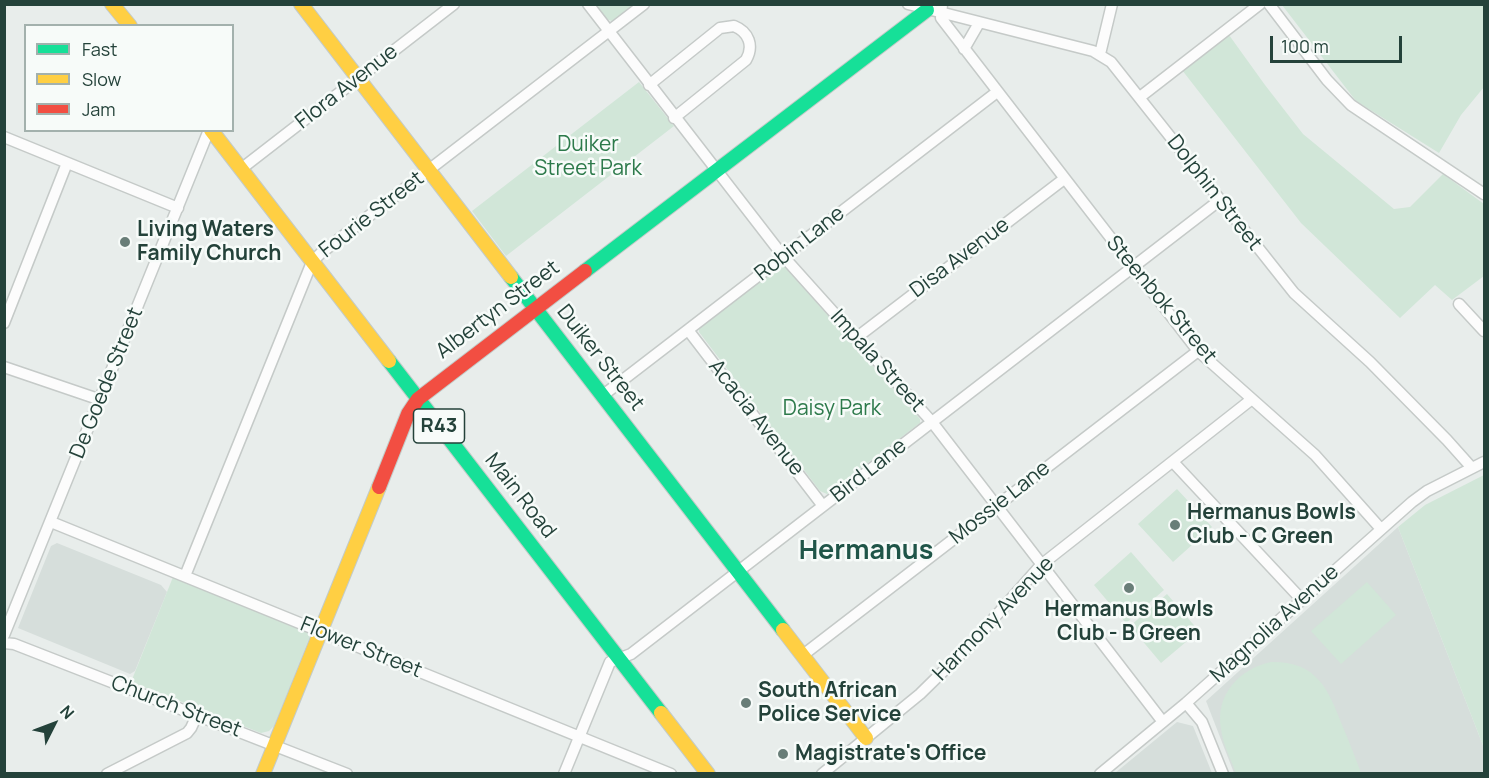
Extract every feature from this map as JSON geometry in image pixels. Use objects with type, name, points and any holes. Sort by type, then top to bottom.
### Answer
[{"type":"street","name":"Duiker Street","points":[[301,4],[866,738]]},
{"type":"street","name":"Impala Street","points":[[588,4],[783,256],[932,422],[1163,722]]},
{"type":"street","name":"Fourie Street","points":[[184,576],[312,262],[644,4]]},
{"type":"street","name":"Dolphin Street","points":[[908,4],[937,9],[979,23],[1100,54],[1115,66],[1294,293],[1370,362],[1472,468]]},
{"type":"street","points":[[1100,54],[1112,4]]},
{"type":"street","points":[[1140,97],[1260,4]]},
{"type":"street","points":[[1269,4],[1327,80],[1351,105],[1485,194]]},
{"type":"street","name":"Flora Avenue","points":[[241,169],[449,6]]},
{"type":"street","name":"Steenbok Street","points":[[937,9],[941,18],[997,92],[1198,351],[1315,454],[1381,529]]},
{"type":"street","name":"Albertyn Street","points":[[263,774],[408,414],[418,399],[715,171],[937,9]]},
{"type":"street","points":[[964,48],[979,23]]},
{"type":"street","points":[[649,85],[720,28],[734,26],[747,35],[751,48],[746,60],[674,118]]},
{"type":"street","name":"Robin Lane","points":[[602,396],[997,92]]},
{"type":"street","name":"De Goede Street","points":[[4,635],[209,132]]},
{"type":"street","name":"Main Road","points":[[212,132],[704,772]]},
{"type":"street","points":[[4,137],[178,208]]},
{"type":"street","points":[[4,322],[67,163]]},
{"type":"street","name":"Disa Avenue","points":[[856,338],[1064,179]]},
{"type":"street","name":"Bird Lane","points":[[564,774],[610,662],[631,654],[1220,200]]},
{"type":"street","points":[[1459,304],[1485,331]]},
{"type":"street","name":"Acacia Avenue","points":[[688,330],[824,506]]},
{"type":"street","name":"Mossie Lane","points":[[803,656],[1198,351]]},
{"type":"street","points":[[4,367],[101,400]]},
{"type":"street","name":"Harmony Avenue","points":[[822,774],[920,694],[961,655],[1041,565],[1252,399]]},
{"type":"street","points":[[1173,462],[1302,600]]},
{"type":"street","name":"Magnolia Avenue","points":[[1100,774],[1186,703],[1412,501],[1485,462]]},
{"type":"street","name":"Flower Street","points":[[51,522],[671,774]]},
{"type":"street","name":"Church Street","points":[[4,643],[14,644],[347,774]]},
{"type":"street","points":[[1186,703],[1202,722],[1223,774]]},
{"type":"street","points":[[107,774],[187,733],[196,715]]},
{"type":"shaded area","points":[[1398,527],[1484,748],[1484,773],[1234,773],[1206,701]]},
{"type":"shaded area","points":[[57,543],[161,585],[167,592],[135,671],[130,674],[18,628],[51,546]]},
{"type":"shaded area","points":[[1177,722],[1193,726],[1212,773],[1115,773]]},
{"type":"green space","points":[[596,5],[636,5],[612,21],[606,19]]},
{"type":"green space","points":[[1282,5],[1484,5],[1484,87],[1461,115],[1439,153],[1356,101]]},
{"type":"green space","points":[[1229,35],[1303,134],[1394,209],[1410,207],[1443,174],[1484,204],[1484,276],[1452,300],[1435,285],[1400,318],[1301,223],[1182,70]]},
{"type":"green space","name":"Duiker Street Park","points":[[639,82],[674,126],[506,256],[472,211]]},
{"type":"green space","name":"Daisy Park","points":[[783,265],[920,419],[920,423],[827,494],[820,491],[699,332],[699,326]]},
{"type":"green space","points":[[1484,475],[1484,748],[1398,527],[1425,505]]},
{"type":"green space","name":"Hermanus Bowls Club - C Green","points":[[1177,489],[1212,527],[1173,562],[1138,524]]},
{"type":"green space","name":"Hermanus Bowls Club - B Green","points":[[1131,552],[1164,590],[1126,623],[1094,585]]},
{"type":"green space","points":[[173,577],[308,631],[310,636],[274,726],[269,731],[261,733],[131,682]]},
{"type":"green space","points":[[1367,582],[1396,615],[1341,664],[1311,631]]},
{"type":"green space","points":[[1167,594],[1199,631],[1161,663],[1130,626]]},
{"type":"green space","points":[[1271,662],[1299,666],[1318,679],[1331,699],[1361,773],[1236,773],[1222,735],[1220,717],[1222,705],[1232,685],[1240,677],[1259,665]]},
{"type":"traffic: fast","points":[[585,271],[927,10]]},
{"type":"traffic: fast","points":[[511,277],[783,630]]},
{"type":"traffic: fast","points":[[389,361],[661,713]]},
{"type":"traffic: slow","points":[[112,4],[128,24]]},
{"type":"traffic: slow","points":[[301,4],[511,277]]},
{"type":"traffic: slow","points":[[213,132],[389,361]]},
{"type":"traffic: slow","points":[[263,774],[379,487]]},
{"type":"traffic: slow","points":[[783,630],[866,738]]},
{"type":"traffic: slow","points":[[661,713],[708,774]]},
{"type":"traffic: jam","points":[[379,487],[408,414],[418,399],[585,271]]},
{"type":"place","name":"Living Waters Family Church","points":[[125,242]]},
{"type":"place","name":"Hermanus Bowls Club - C Green","points":[[1175,525]]},
{"type":"place","name":"Hermanus Bowls Club - B Green","points":[[1129,588]]},
{"type":"place","name":"South African Police Service","points":[[746,703]]},
{"type":"place","name":"Magistrate's Office","points":[[783,754]]},
{"type":"district","name":"Hermanus","points":[[866,551]]}]
